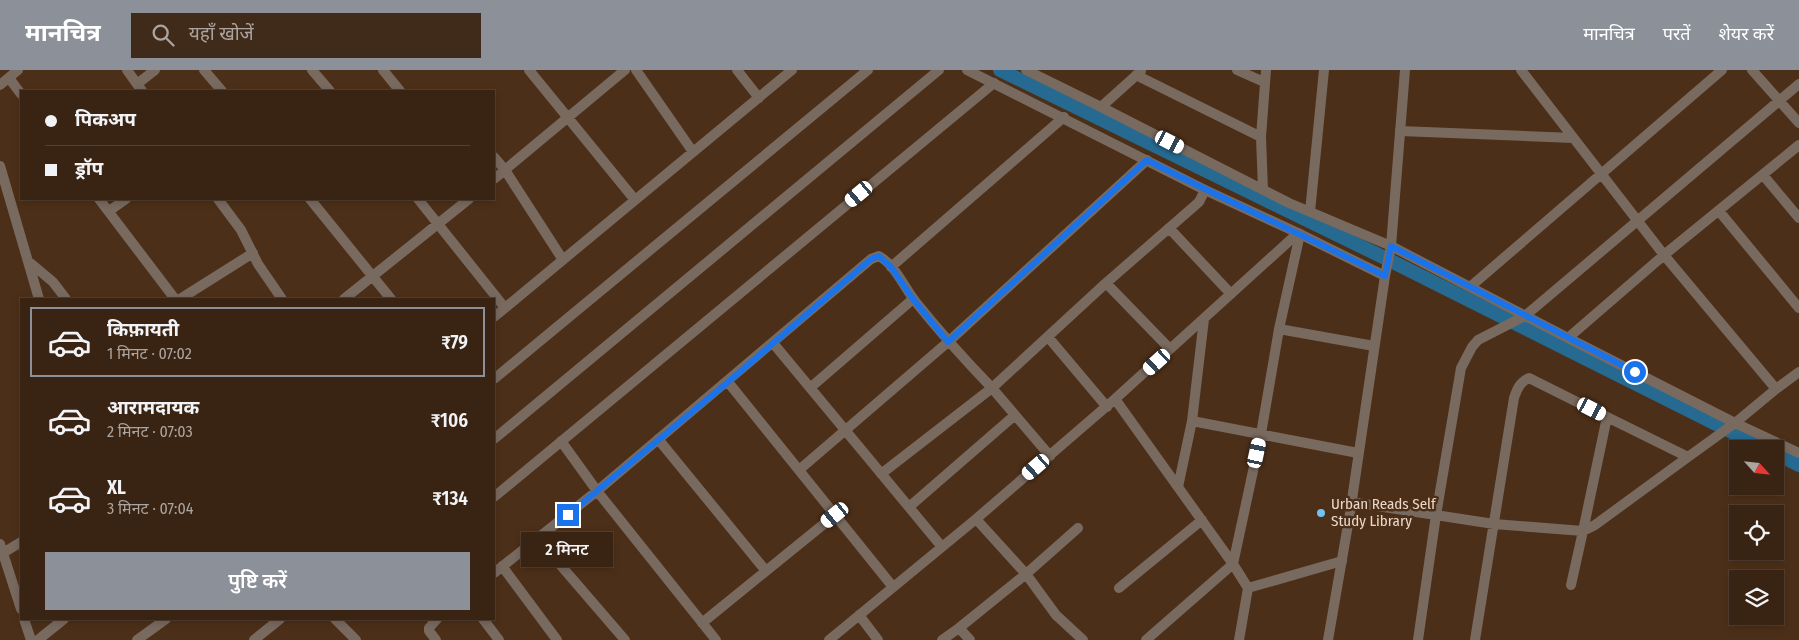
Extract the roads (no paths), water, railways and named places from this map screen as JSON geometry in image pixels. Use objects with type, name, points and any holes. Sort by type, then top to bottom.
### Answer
[{"type":"street","points":[[0,85],[18,70]]},
{"type":"street","points":[[127,70],[140,88],[155,70]]},
{"type":"street","points":[[204,70],[221,90]]},
{"type":"street","points":[[312,70],[329,90]]},
{"type":"street","points":[[383,70],[399,90]]},
{"type":"street","points":[[529,70],[635,200]]},
{"type":"street","points":[[495,178],[625,70]]},
{"type":"street","points":[[636,70],[693,152]]},
{"type":"street","points":[[737,70],[759,98]]},
{"type":"street","points":[[495,316],[792,70]]},
{"type":"street","points":[[495,378],[868,70]]},
{"type":"street","points":[[495,438],[939,70]]},
{"type":"street","points":[[967,70],[1205,190],[1385,275]]},
{"type":"street","points":[[1026,70],[1263,190],[1391,248],[1735,423],[1799,453]]},
{"type":"street","points":[[1237,70],[1264,82]]},
{"type":"street","points":[[1263,190],[1262,137],[1266,70]]},
{"type":"street","points":[[1310,212],[1324,70]]},
{"type":"street","points":[[1328,640],[1352,502],[1374,346],[1391,248],[1405,70]]},
{"type":"street","points":[[1521,70],[1664,256],[1776,389]]},
{"type":"street","points":[[1470,288],[1722,70]]},
{"type":"street","points":[[1752,70],[1799,123]]},
{"type":"street","points":[[1101,107],[1139,72],[1262,137]]},
{"type":"street","points":[[9,78],[20,93]]},
{"type":"street","points":[[495,497],[994,83]]},
{"type":"street","points":[[1418,640],[1436,515],[1461,368],[1465,358],[1478,340],[1525,316],[1799,84]]},
{"type":"street","points":[[891,267],[1064,118]]},
{"type":"street","points":[[1400,131],[1573,138]]},
{"type":"street","points":[[1568,338],[1799,144]]},
{"type":"street","points":[[495,159],[505,170],[564,260]]},
{"type":"street","points":[[799,470],[948,342],[1147,160]]},
{"type":"street","points":[[0,166],[39,298]]},
{"type":"street","points":[[1763,175],[1799,218]]},
{"type":"street","points":[[882,474],[992,388],[1106,283],[1198,202],[1205,190]]},
{"type":"street","points":[[100,200],[174,298]]},
{"type":"street","points":[[109,211],[125,200]]},
{"type":"street","points":[[219,200],[241,230],[262,271],[281,298]]},
{"type":"street","points":[[311,200],[390,298]]},
{"type":"street","points":[[419,200],[505,308]]},
{"type":"street","points":[[345,298],[468,200]]},
{"type":"street","points":[[1719,211],[1799,308]]},
{"type":"street","points":[[1169,228],[1231,294]]},
{"type":"street","points":[[829,640],[1050,456],[1299,234]]},
{"type":"street","points":[[1146,640],[1233,564],[1299,234]]},
{"type":"street","points":[[182,298],[253,253]]},
{"type":"street","points":[[557,640],[498,570],[728,382],[871,259],[879,256],[891,267],[913,299],[948,342],[992,388],[1050,456]]},
{"type":"street","points":[[28,261],[52,282],[65,298]]},
{"type":"street","points":[[1106,283],[1170,349]]},
{"type":"street","points":[[810,388],[913,299]]},
{"type":"street","points":[[1178,486],[1192,421],[1204,319]]},
{"type":"street","points":[[1279,329],[1374,346]]},
{"type":"street","points":[[1048,337],[1106,406]]},
{"type":"street","points":[[773,343],[942,547]]},
{"type":"street","points":[[1352,502],[1494,524],[1583,531],[1595,525],[1735,423],[1799,372]]},
{"type":"street","points":[[1475,640],[1514,398],[1518,386],[1524,380],[1529,378],[1688,457]]},
{"type":"street","points":[[728,382],[893,587]]},
{"type":"street","points":[[1115,399],[1233,564],[1248,588],[1239,640]]},
{"type":"street","points":[[909,507],[1015,415]]},
{"type":"street","points":[[1571,585],[1607,417]]},
{"type":"street","points":[[1192,421],[1358,453]]},
{"type":"street","points":[[658,439],[766,571]]},
{"type":"street","points":[[561,441],[597,491],[716,640]]},
{"type":"street","points":[[702,623],[835,515]]},
{"type":"street","points":[[976,519],[1026,574],[1056,615],[1083,640]]},
{"type":"street","points":[[1119,588],[1202,520]]},
{"type":"street","points":[[942,640],[1026,574],[1078,528]]},
{"type":"street","points":[[538,539],[625,640]]},
{"type":"street","points":[[20,542],[2,549],[20,606]]},
{"type":"street","points":[[1248,588],[1342,561]]},
{"type":"street","points":[[859,615],[878,640]]},
{"type":"street","points":[[24,620],[31,640]]},
{"type":"street","points":[[38,640],[63,620]]},
{"type":"street","points":[[137,640],[165,620]]},
{"type":"street","points":[[254,640],[279,620]]},
{"type":"street","points":[[335,620],[356,640]]},
{"type":"street","points":[[436,620],[429,628],[429,631],[436,640]]},
{"type":"street","points":[[484,620],[499,640]]},
{"type":"street","points":[[959,628],[970,640]]},
{"type":"waterway","points":[[1000,70],[1389,260],[1748,440]]},
{"type":"waterway","points":[[1784,458],[1799,465]]},
{"type":"place","name":"Urban Reads Self Study Library","points":[[1321,513]]}]
